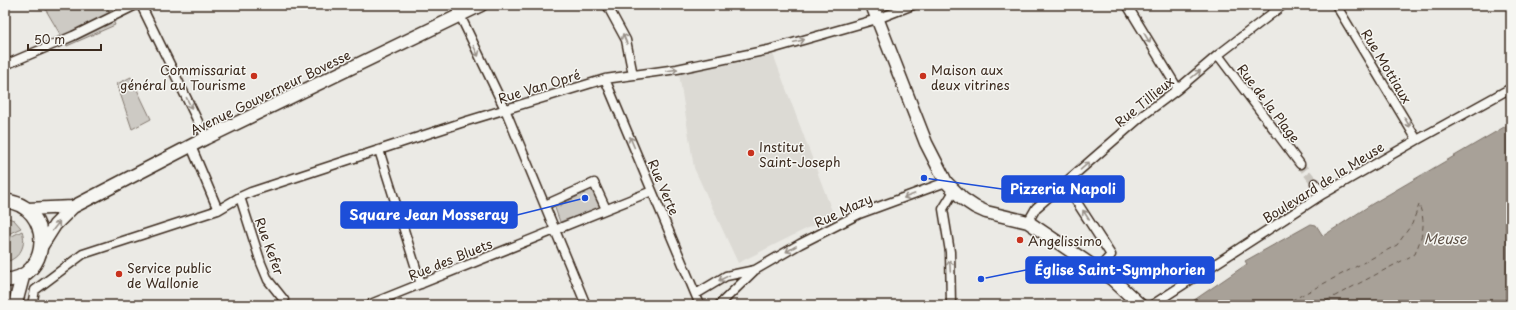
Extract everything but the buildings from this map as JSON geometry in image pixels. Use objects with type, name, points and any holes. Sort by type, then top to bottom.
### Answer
[{"type":"main road","name":"Avenue Gouverneur Bovesse","points":[[41,247],[55,225],[73,207],[457,11],[481,5]]},
{"type":"main road","points":[[872,5],[926,143],[950,187],[975,207],[986,212],[1028,222],[1098,269],[1114,281],[1140,305]]},
{"type":"main road","points":[[5,200],[19,204],[27,209],[34,217],[42,236],[38,258],[32,267],[23,275],[10,280],[5,280]]},
{"type":"main road","name":"Avenue Gouverneur Bovesse","points":[[27,209],[73,207]]},
{"type":"main road","points":[[15,305],[23,275]]},
{"type":"street","points":[[5,65],[73,36],[136,5]]},
{"type":"street","points":[[140,5],[206,138]]},
{"type":"street","points":[[607,5],[626,40],[633,76]]},
{"type":"street","name":"Rue Van Opré","points":[[32,305],[35,290],[84,254],[218,210],[240,197],[505,109],[605,79],[677,69],[768,50],[877,20],[913,5]]},
{"type":"street","points":[[1127,5],[1178,89]]},
{"type":"street","name":"Rue Tillieux","points":[[1028,222],[1036,208],[1066,184],[1142,116],[1178,89],[1275,8],[1283,5]]},
{"type":"street","name":"Rue Mottiaux","points":[[1336,5],[1417,140]]},
{"type":"street","points":[[457,11],[505,109],[586,305]]},
{"type":"street","name":"Rue de la Plage","points":[[1218,55],[1300,164]]},
{"type":"street","name":"Rue Verte","points":[[605,79],[700,305]]},
{"type":"street","name":"Boulevard de la Meuse","points":[[1152,305],[1323,194],[1511,88]]},
{"type":"street","points":[[191,146],[218,210]]},
{"type":"street","points":[[379,150],[421,284]]},
{"type":"street","points":[[545,205],[594,183],[606,209]]},
{"type":"street","points":[[1315,183],[1323,194]]},
{"type":"street","points":[[1066,184],[1111,255],[1098,269]]},
{"type":"street","points":[[950,187],[943,209],[950,252],[951,305]]},
{"type":"street","name":"Rue Mazy","points":[[719,305],[755,270],[800,244],[859,214],[950,187]]},
{"type":"street","name":"Rue des Bluets","points":[[368,305],[652,191]]},
{"type":"street","name":"Rue Kefer","points":[[240,197],[268,280],[284,300]]},
{"type":"street","name":"Rue Mazy","points":[[696,294],[726,276],[755,270]]},
{"type":"shaded area","points":[[43,5],[106,5],[115,25],[67,46]]},
{"type":"shaded area","name":"Institut Saint-Joseph","points":[[773,54],[835,219],[810,227],[738,263],[694,168],[679,74],[723,62]]},
{"type":"shaded area","points":[[131,77],[151,119],[132,129],[117,84]]},
{"type":"shaded area","points":[[592,189],[602,207],[560,222],[555,208]]},
{"type":"shaded area","points":[[5,217],[14,220],[21,228],[6,235]]},
{"type":"shaded area","points":[[22,231],[24,241],[19,254],[6,262],[5,245],[8,238]]},
{"type":"water","name":"Meuse","points":[[1511,123],[1511,305],[1187,305],[1247,264],[1245,261],[1311,224],[1316,225],[1323,236],[1372,204]]},
{"type":"ferry route","points":[[1283,305],[1397,245],[1412,224],[1419,205]]},
{"type":"ferry route","points":[[1318,305],[1415,254],[1423,230],[1423,218],[1419,205]]},
{"type":"tunnel","points":[[1300,164],[1315,183]]},
{"type":"place","name":"Commissariat général au Tourisme","points":[[254,76]]},
{"type":"place","name":"Maison aux deux vitrines","points":[[923,76]]},
{"type":"place","name":"Institut Saint-Joseph","points":[[751,153]]},
{"type":"place","name":"Pizzeria Napoli","points":[[924,178]]},
{"type":"place","name":"Square Jean Mosseray","points":[[585,198]]},
{"type":"place","name":"Angelissimo","points":[[1020,240]]},
{"type":"place","name":"Service public de Wallonie","points":[[119,274]]},
{"type":"place","name":"Église Saint-Symphorien","points":[[981,279]]}]
